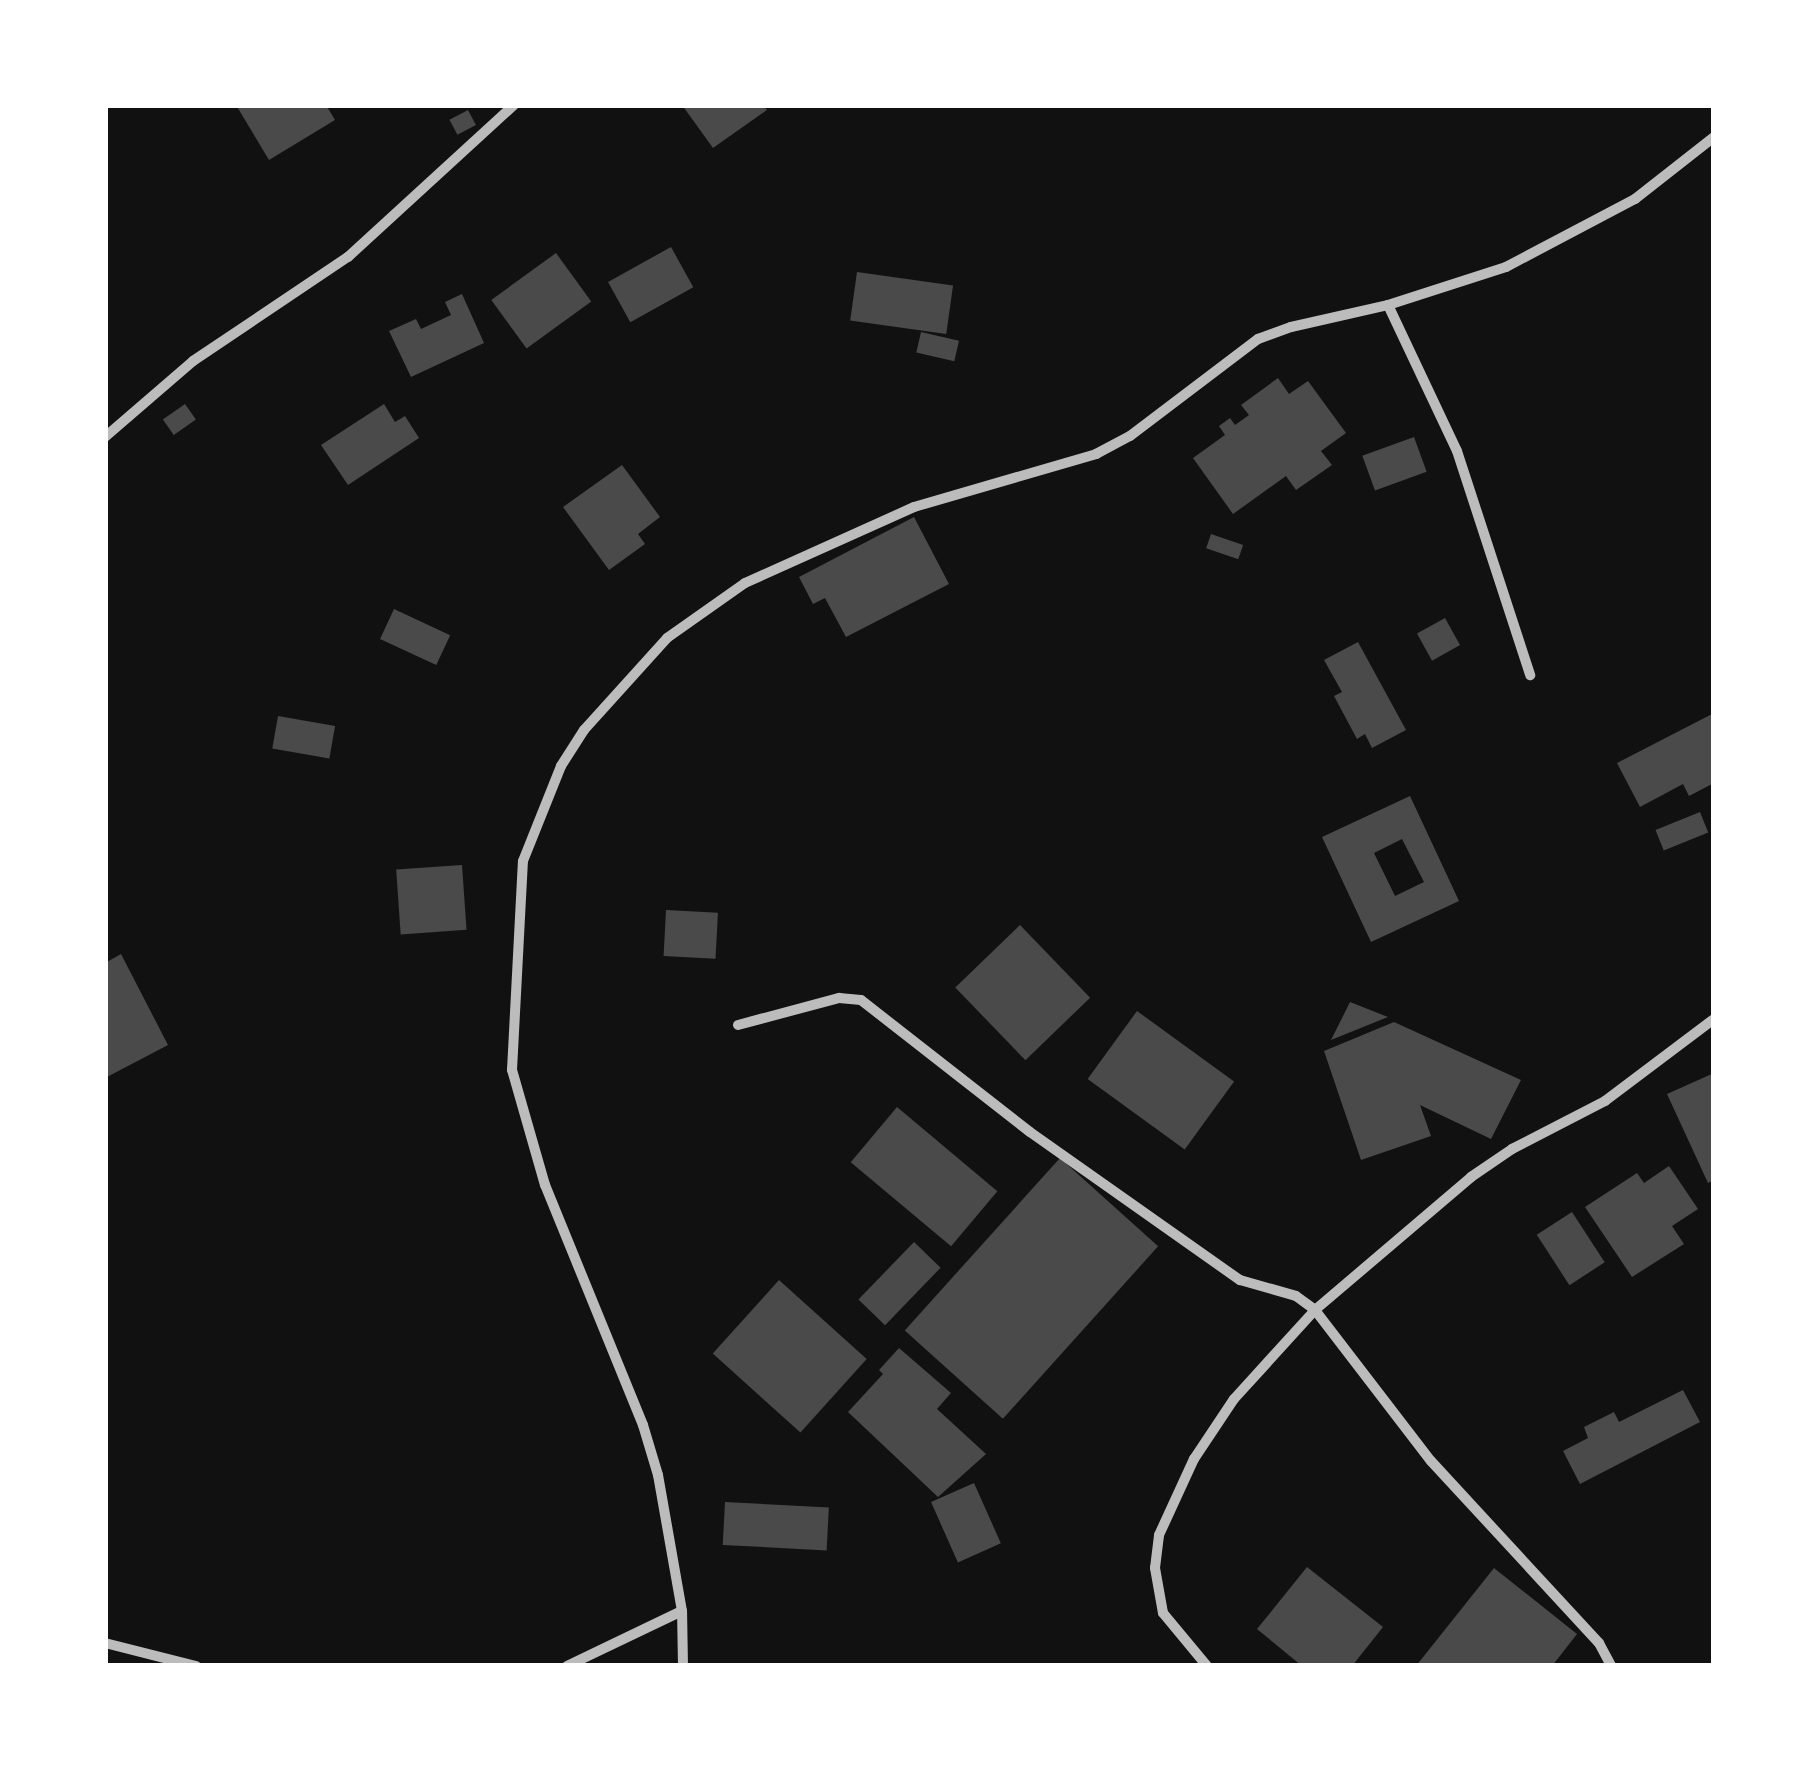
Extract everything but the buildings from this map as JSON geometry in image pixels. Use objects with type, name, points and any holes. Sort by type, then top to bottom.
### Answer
[{"type":"street","points":[[105,437],[110,422],[192,360],[348,256],[514,105]]},
{"type":"street","points":[[683,1666],[682,1611],[658,1475],[643,1425],[545,1185],[512,1070],[523,861],[561,766],[584,730],[668,638],[746,583],[914,507],[1096,454],[1130,436],[1258,339],[1291,326],[1388,305],[1506,267],[1574,234],[1634,198],[1714,136]]},
{"type":"street","points":[[1388,305],[1468,480],[1530,675]]},
{"type":"street","points":[[738,1025],[839,998],[861,1000],[1030,1132],[1240,1280],[1296,1296],[1315,1310],[1431,1461],[1599,1643],[1611,1666]]},
{"type":"street","points":[[1207,1666],[1164,1613],[1156,1568],[1160,1535],[1194,1460],[1234,1400],[1315,1310],[1471,1177],[1512,1149],[1605,1100],[1714,1020]]},
{"type":"street","points":[[566,1666],[682,1611]]},
{"type":"street","points":[[105,1643],[196,1666]]}]
